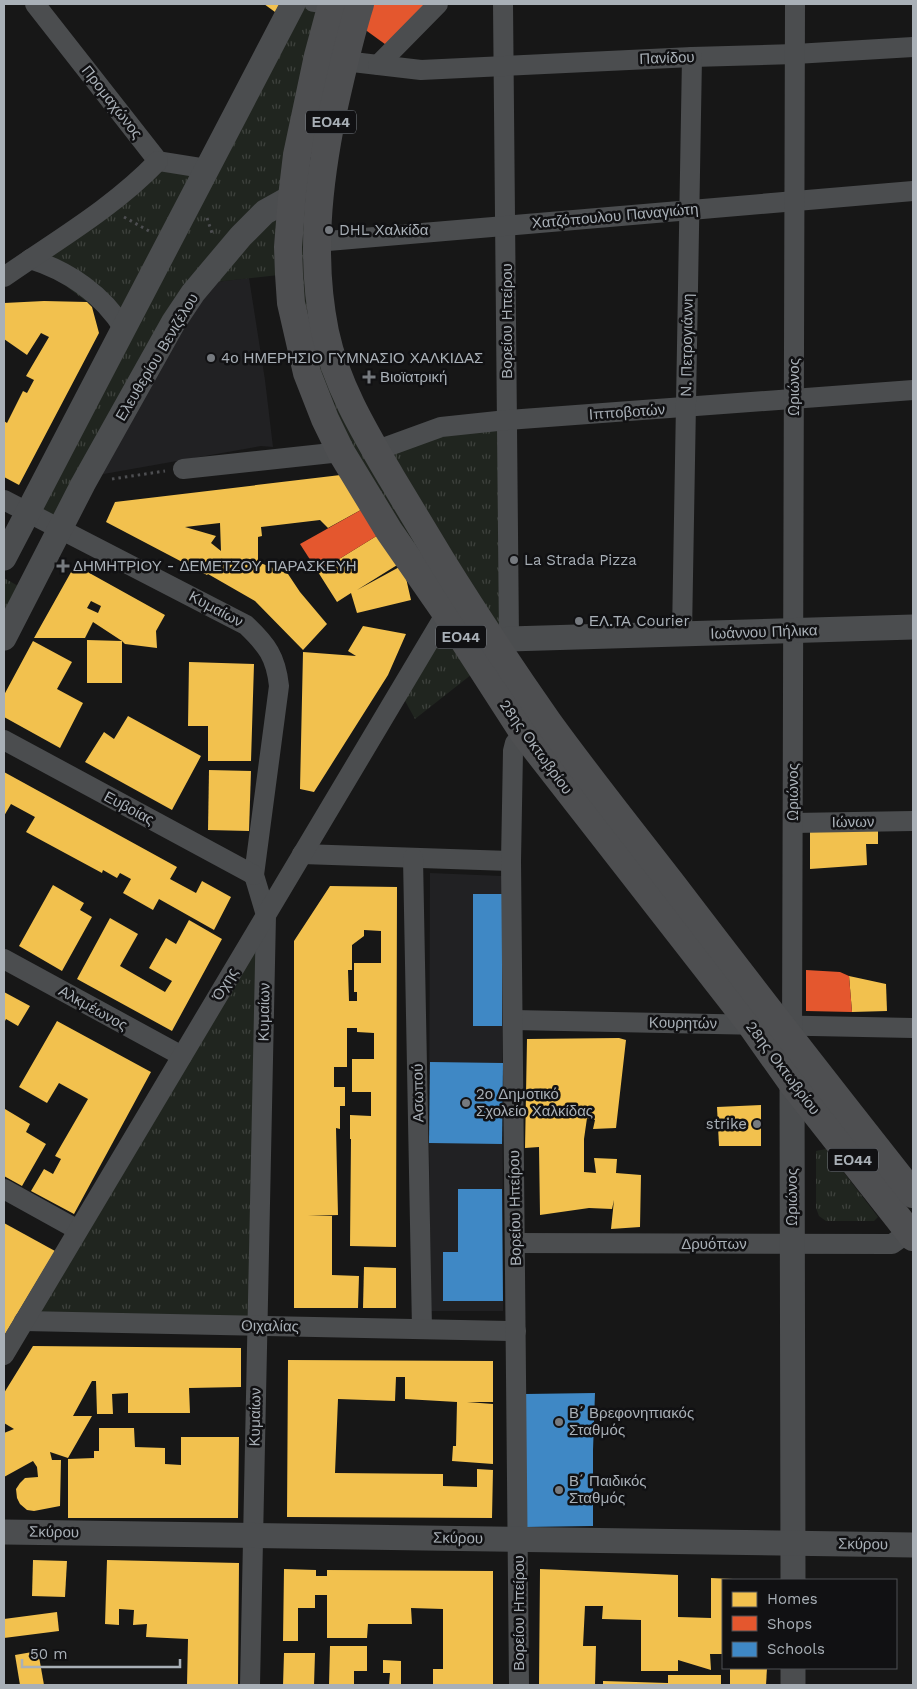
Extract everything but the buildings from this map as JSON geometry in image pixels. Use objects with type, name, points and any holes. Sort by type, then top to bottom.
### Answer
[{"type":"main road","name":"ΕΟ44","points":[[292,197],[297,155],[318,56],[332,4]]},
{"type":"main road","name":"ΕΟ44","points":[[316,242],[323,158],[344,62],[360,4]]},
{"type":"main road","name":"28ης Οκτωβρίου","points":[[292,197],[288,247],[291,303],[308,373],[325,419],[341,452],[389,531],[446,613],[524,734],[750,1025],[792,1083],[911,1234]]},
{"type":"main road","name":"28ης Οκτωβρίου","points":[[316,242],[317,271],[322,308],[334,362],[349,402],[375,451],[423,531],[503,643],[549,722],[913,1194]]},
{"type":"street","name":"Προμαχώνος","points":[[36,4],[158,161]]},
{"type":"street","points":[[4,558],[208,169],[292,4]]},
{"type":"street","points":[[312,4],[325,6],[326,4]]},
{"type":"street","points":[[378,65],[438,4]]},
{"type":"street","name":"Βορείου Ηπείρου","points":[[503,4],[507,420],[503,643]]},
{"type":"street","name":"Ωριώνος","points":[[793,1579],[792,1083],[789,1031],[793,823],[795,4]]},
{"type":"street","name":"Πανίδου","points":[[344,62],[421,70],[913,47]]},
{"type":"street","name":"Ν. Πετρογιάννη","points":[[682,634],[692,57]]},
{"type":"street","points":[[4,277],[124,193],[158,161],[208,169]]},
{"type":"street","name":"Χατζόπουλου Παναγιώτη","points":[[316,242],[913,191]]},
{"type":"street","name":"Ελευθερίου Βενιζέλου","points":[[4,638],[83,484],[173,324],[193,293],[241,236],[265,212],[292,197]]},
{"type":"street","points":[[30,259],[63,272],[87,289],[104,304],[124,330]]},
{"type":"street","name":"Ιπποβοτών","points":[[375,451],[441,427],[507,420],[913,390]]},
{"type":"street","points":[[183,468],[341,452]]},
{"type":"street","name":"Κυμαίων","points":[[4,500],[234,618],[258,636],[275,661],[279,686],[254,875],[266,915],[250,1685]]},
{"type":"street","name":"Όχης","points":[[4,1356],[446,613]]},
{"type":"street","name":"Ιωάννου Πήλικα","points":[[503,643],[682,634],[913,628]]},
{"type":"street","name":"Βορείου Ηπείρου","points":[[519,1685],[511,861],[513,751],[515,743],[524,734]]},
{"type":"street","name":"Ευβοίας","points":[[4,740],[254,875]]},
{"type":"street","name":"Ιώνων","points":[[793,823],[913,821]]},
{"type":"street","points":[[302,854],[511,861]]},
{"type":"street","name":"Ασωπού","points":[[413,858],[422,1329]]},
{"type":"street","name":"Αλκμέωνος","points":[[4,959],[182,1056]]},
{"type":"street","name":"Κουρητών","points":[[513,1020],[750,1025],[789,1031],[913,1028]]},
{"type":"street","points":[[4,1189],[78,1230]]},
{"type":"street","name":"Δρυόπων","points":[[515,1243],[892,1244],[911,1234]]},
{"type":"street","name":"Οιχαλίας","points":[[24,1321],[516,1331]]},
{"type":"street","name":"Σκύρου","points":[[4,1532],[913,1545]]},
{"type":"street","points":[[793,1669],[793,1685]]},
{"type":"path","points":[[192,199],[204,207],[214,242],[227,253]]},
{"type":"path","points":[[106,206],[169,243]]},
{"type":"path","points":[[83,484],[183,468]]},
{"type":"shaded area","name":"4ο ΗΜΕΡΗΣΙΟ ΓΥΜΝΑΣΙΟ ΧΑΛΚΙΔΑΣ","points":[[249,278],[273,447],[261,446],[98,475],[171,336],[216,282]]},
{"type":"shaded area","name":"2ο Δημοτικό Σχολείο Χαλκίδας","points":[[430,873],[502,876],[503,1311],[431,1311],[429,1143]]},
{"type":"green space","points":[[301,4],[329,14],[317,271],[375,451],[507,420],[509,639],[481,667],[415,719],[404,699],[446,613],[341,452],[288,274],[215,282],[205,279],[59,529],[28,513],[124,330],[30,259],[158,161],[208,169]]},
{"type":"green space","points":[[4,578],[27,591],[4,638]]},
{"type":"green space","points":[[266,915],[257,1326],[24,1321]]},
{"type":"green space","points":[[826,1149],[878,1217],[874,1221],[826,1221],[819,1216],[816,1208],[816,1151]]},
{"type":"place","name":"DHL Χαλκίδα","points":[[329,230]]},
{"type":"place","name":"4ο ΗΜΕΡΗΣΙΟ ΓΥΜΝΑΣΙΟ ΧΑΛΚΙΔΑΣ","points":[[211,358]]},
{"type":"place","name":"Βιοϊατρική","points":[[369,377]]},
{"type":"place","name":"La Strada Pizza","points":[[514,560]]},
{"type":"place","name":"ΔΗΜΗΤΡΙΟΥ - ΔΕΜΕΤΖΟΥ ΠΑΡΑΣΚΕΥΗ","points":[[63,566]]},
{"type":"place","name":"ΕΛ.ΤΑ Courier","points":[[579,621]]},
{"type":"place","name":"2ο Δημοτικό Σχολείο Χαλκίδας","points":[[466,1103]]},
{"type":"place","name":"strike","points":[[757,1124]]},
{"type":"place","name":"Β΄ Βρεφονηπιακός Σταθμός","points":[[559,1422]]},
{"type":"place","name":"Β΄ Παιδικός Σταθμός","points":[[559,1490]]}]
